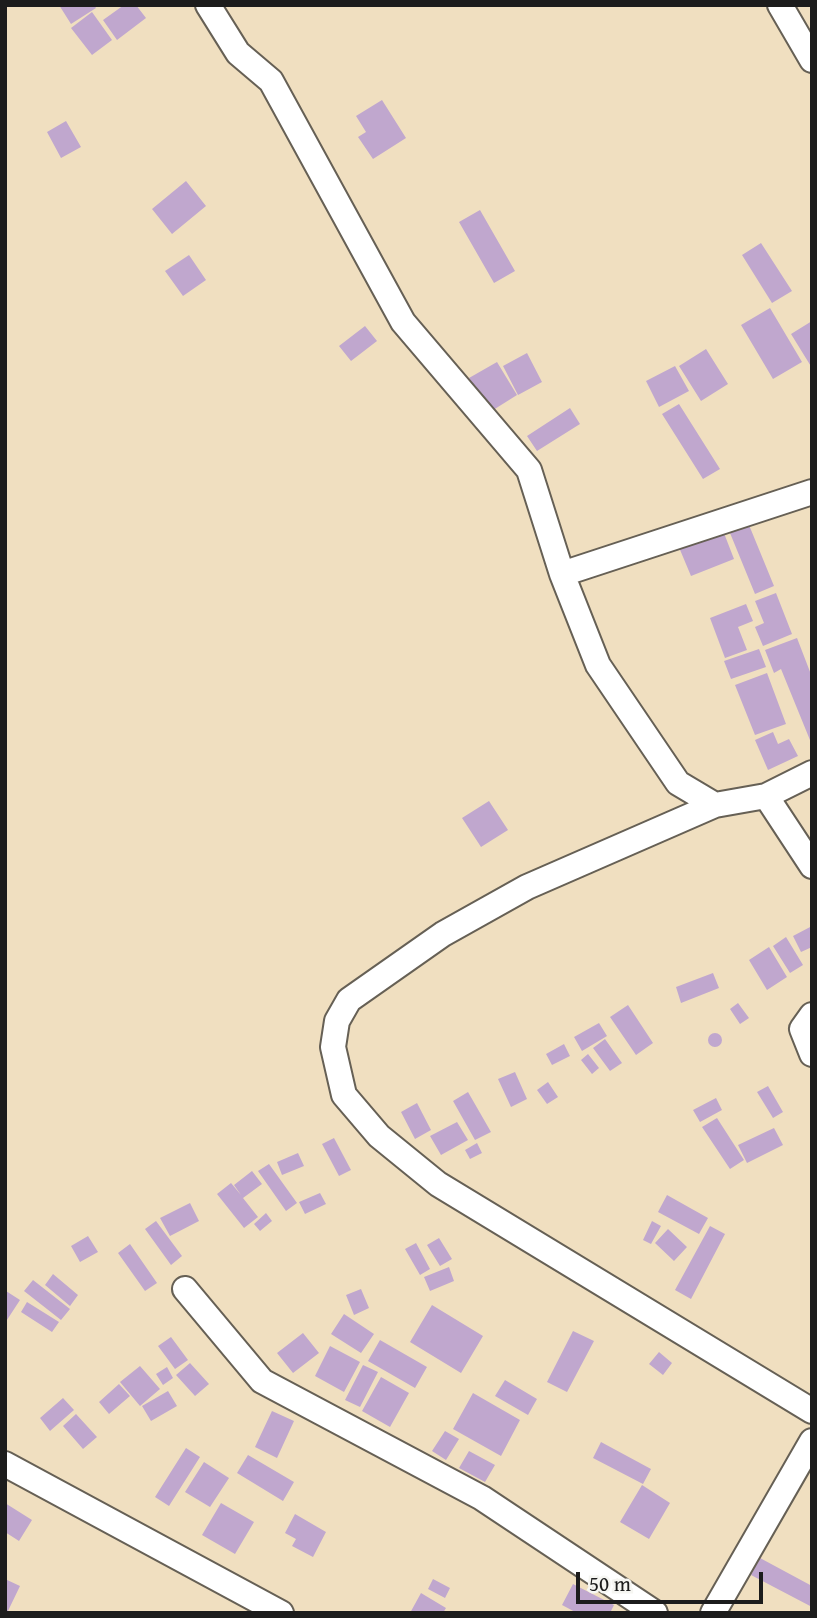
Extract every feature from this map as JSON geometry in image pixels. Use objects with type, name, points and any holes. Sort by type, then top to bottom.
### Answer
[{"type":"street","points":[[208,5],[238,53],[271,80],[402,322],[529,470],[562,574],[598,665],[678,783],[715,805]]},
{"type":"street","points":[[780,5],[812,60]]},
{"type":"street","points":[[562,574],[812,492]]},
{"type":"street","points":[[812,773],[766,796],[715,805],[527,887],[443,934],[349,1000],[337,1021],[333,1047],[344,1095],[379,1136],[438,1184],[812,1411]]},
{"type":"street","points":[[766,796],[812,866]]},
{"type":"street","points":[[812,1016],[802,1029],[812,1054]]},
{"type":"street","points":[[185,1289],[262,1381],[482,1498],[655,1613]]},
{"type":"street","points":[[713,1613],[812,1441]]},
{"type":"street","points":[[5,1464],[281,1613]]},
{"type":"building","points":[[59,5],[94,5],[96,8],[71,24]]},
{"type":"building","points":[[124,5],[136,5],[146,18],[117,40],[103,20]]},
{"type":"building","points":[[92,12],[112,40],[92,55],[71,28]]},
{"type":"building","points":[[382,100],[406,138],[373,159],[358,137],[366,132],[356,116]]},
{"type":"building","points":[[66,121],[81,147],[61,158],[47,132]]},
{"type":"building","points":[[186,181],[206,206],[172,234],[152,209]]},
{"type":"building","points":[[480,210],[515,271],[494,283],[459,222]]},
{"type":"building","points":[[761,243],[792,291],[772,303],[742,255]]},
{"type":"building","points":[[189,255],[206,280],[183,296],[165,271]]},
{"type":"building","points":[[770,308],[802,362],[773,379],[741,325]]},
{"type":"building","points":[[812,321],[812,368],[791,334]]},
{"type":"building","points":[[365,326],[377,341],[351,361],[339,346]]},
{"type":"building","points":[[706,349],[728,384],[701,401],[679,366]]},
{"type":"building","points":[[527,353],[542,382],[518,395],[503,366]]},
{"type":"building","points":[[497,362],[517,395],[490,412],[469,378]]},
{"type":"building","points":[[675,366],[689,391],[659,407],[646,381]]},
{"type":"building","points":[[679,404],[720,469],[703,479],[662,414]]},
{"type":"building","points":[[570,408],[580,424],[537,451],[527,436]]},
{"type":"building","points":[[749,525],[774,586],[755,594],[730,533]]},
{"type":"building","points":[[722,528],[734,559],[691,576],[678,545]]},
{"type":"building","points":[[776,593],[792,634],[763,646],[755,627],[764,623],[755,601]]},
{"type":"building","points":[[746,604],[753,621],[738,627],[747,650],[725,658],[710,618]]},
{"type":"building","points":[[797,638],[812,677],[812,745],[781,669],[774,673],[765,650]]},
{"type":"building","points":[[759,649],[766,667],[731,679],[724,661]]},
{"type":"building","points":[[767,673],[786,724],[755,735],[735,685]]},
{"type":"building","points":[[773,732],[778,744],[789,739],[798,756],[768,770],[755,740]]},
{"type":"building","points":[[489,801],[508,830],[481,847],[462,818]]},
{"type":"building","points":[[812,926],[812,947],[801,952],[793,936]]},
{"type":"building","points":[[786,937],[803,965],[790,973],[773,946]]},
{"type":"building","points":[[769,947],[787,977],[767,990],[749,960]]},
{"type":"building","points":[[713,973],[719,988],[681,1003],[676,987]]},
{"type":"building","points":[[738,1003],[749,1018],[740,1024],[730,1009]]},
{"type":"building","points":[[628,1005],[653,1043],[636,1055],[610,1017]]},
{"type":"building","points":[[599,1023],[607,1036],[582,1051],[574,1037]]},
{"type":"building","points":[[715,1033],[720,1035],[720,1045],[715,1047],[710,1045],[708,1040],[710,1035]]},
{"type":"building","points":[[605,1039],[622,1063],[610,1071],[593,1048]]},
{"type":"building","points":[[564,1044],[570,1056],[552,1065],[546,1054]]},
{"type":"building","points":[[588,1054],[599,1068],[592,1074],[581,1060]]},
{"type":"building","points":[[515,1072],[527,1099],[511,1107],[498,1079]]},
{"type":"building","points":[[548,1082],[558,1097],[547,1104],[537,1090]]},
{"type":"building","points":[[768,1086],[783,1112],[773,1118],[757,1092]]},
{"type":"building","points":[[468,1092],[491,1132],[475,1140],[453,1101]]},
{"type":"building","points":[[716,1098],[722,1110],[700,1122],[693,1110]]},
{"type":"building","points":[[417,1103],[431,1130],[415,1139],[401,1112]]},
{"type":"building","points":[[717,1118],[744,1160],[730,1169],[702,1127]]},
{"type":"building","points":[[457,1122],[468,1140],[441,1155],[430,1136]]},
{"type":"building","points":[[774,1128],[783,1145],[747,1163],[738,1145]]},
{"type":"building","points":[[334,1138],[351,1170],[339,1176],[322,1144]]},
{"type":"building","points":[[477,1143],[482,1153],[470,1159],[465,1150]]},
{"type":"building","points":[[298,1153],[304,1166],[282,1175],[277,1162]]},
{"type":"building","points":[[269,1164],[297,1203],[286,1211],[258,1171]]},
{"type":"building","points":[[252,1171],[262,1184],[243,1198],[258,1217],[244,1228],[217,1194],[231,1183],[241,1195],[234,1185]]},
{"type":"building","points":[[320,1193],[326,1204],[305,1214],[299,1202]]},
{"type":"building","points":[[667,1195],[708,1218],[699,1234],[658,1212]]},
{"type":"building","points":[[190,1203],[199,1221],[170,1236],[160,1218]]},
{"type":"building","points":[[266,1213],[272,1221],[260,1231],[254,1224]]},
{"type":"building","points":[[156,1221],[182,1256],[171,1265],[145,1229]]},
{"type":"building","points":[[652,1221],[661,1226],[651,1244],[643,1240]]},
{"type":"building","points":[[710,1226],[725,1234],[691,1299],[675,1290]]},
{"type":"building","points":[[668,1229],[687,1247],[674,1261],[655,1243]]},
{"type":"building","points":[[88,1236],[98,1252],[80,1262],[71,1246]]},
{"type":"building","points":[[439,1238],[452,1259],[440,1266],[427,1245]]},
{"type":"building","points":[[416,1243],[430,1269],[420,1275],[405,1249]]},
{"type":"building","points":[[130,1244],[157,1283],[145,1291],[118,1253]]},
{"type":"building","points":[[449,1267],[454,1281],[430,1291],[424,1277]]},
{"type":"building","points":[[53,1274],[78,1295],[70,1306],[45,1285]]},
{"type":"building","points":[[33,1280],[70,1309],[61,1320],[24,1291]]},
{"type":"building","points":[[361,1289],[369,1308],[354,1315],[346,1295]]},
{"type":"building","points":[[5,1292],[20,1300],[5,1323]]},
{"type":"building","points":[[27,1302],[59,1322],[52,1332],[21,1312]]},
{"type":"building","points":[[432,1305],[483,1336],[461,1373],[410,1342]]},
{"type":"building","points":[[344,1314],[374,1334],[361,1353],[331,1334]]},
{"type":"building","points":[[573,1331],[594,1341],[567,1392],[547,1382]]},
{"type":"building","points":[[303,1333],[319,1353],[293,1373],[277,1353]]},
{"type":"building","points":[[171,1337],[188,1360],[175,1369],[158,1346]]},
{"type":"building","points":[[380,1340],[427,1367],[415,1388],[368,1361]]},
{"type":"building","points":[[330,1346],[360,1362],[344,1392],[315,1376]]},
{"type":"building","points":[[659,1352],[672,1363],[663,1375],[649,1364]]},
{"type":"building","points":[[190,1363],[209,1384],[195,1396],[176,1375]]},
{"type":"building","points":[[363,1365],[378,1372],[360,1407],[345,1400]]},
{"type":"building","points":[[140,1366],[160,1389],[140,1406],[120,1382]]},
{"type":"building","points":[[167,1367],[173,1378],[163,1385],[156,1374]]},
{"type":"building","points":[[381,1377],[409,1393],[390,1427],[362,1411]]},
{"type":"building","points":[[505,1380],[537,1399],[528,1415],[495,1396]]},
{"type":"building","points":[[119,1384],[130,1396],[109,1414],[99,1402]]},
{"type":"building","points":[[168,1391],[177,1406],[151,1421],[142,1406]]},
{"type":"building","points":[[473,1393],[520,1420],[501,1456],[453,1429]]},
{"type":"building","points":[[63,1398],[74,1410],[50,1431],[40,1418]]},
{"type":"building","points":[[272,1411],[294,1421],[277,1458],[255,1447]]},
{"type":"building","points":[[76,1414],[97,1437],[83,1449],[63,1426]]},
{"type":"building","points":[[445,1431],[459,1439],[446,1460],[432,1451]]},
{"type":"building","points":[[601,1442],[651,1469],[643,1484],[593,1458]]},
{"type":"building","points":[[186,1448],[200,1457],[169,1506],[155,1497]]},
{"type":"building","points":[[469,1451],[495,1465],[485,1482],[459,1468]]},
{"type":"building","points":[[248,1455],[294,1482],[283,1501],[237,1473]]},
{"type":"building","points":[[204,1462],[229,1478],[210,1507],[185,1492]]},
{"type":"building","points":[[642,1485],[670,1503],[649,1539],[620,1522]]},
{"type":"building","points":[[5,1503],[32,1520],[19,1541],[5,1532]]},
{"type":"building","points":[[221,1503],[254,1522],[235,1554],[202,1535]]},
{"type":"building","points":[[295,1514],[326,1532],[313,1557],[292,1546],[296,1539],[285,1533]]},
{"type":"building","points":[[760,1558],[812,1586],[812,1607],[751,1575]]},
{"type":"building","points":[[5,1579],[20,1586],[7,1613],[5,1613]]},
{"type":"building","points":[[433,1579],[450,1588],[445,1598],[428,1589]]},
{"type":"building","points":[[573,1584],[614,1605],[610,1613],[577,1613],[562,1605]]},
{"type":"building","points":[[421,1593],[446,1608],[443,1613],[410,1613]]}]
